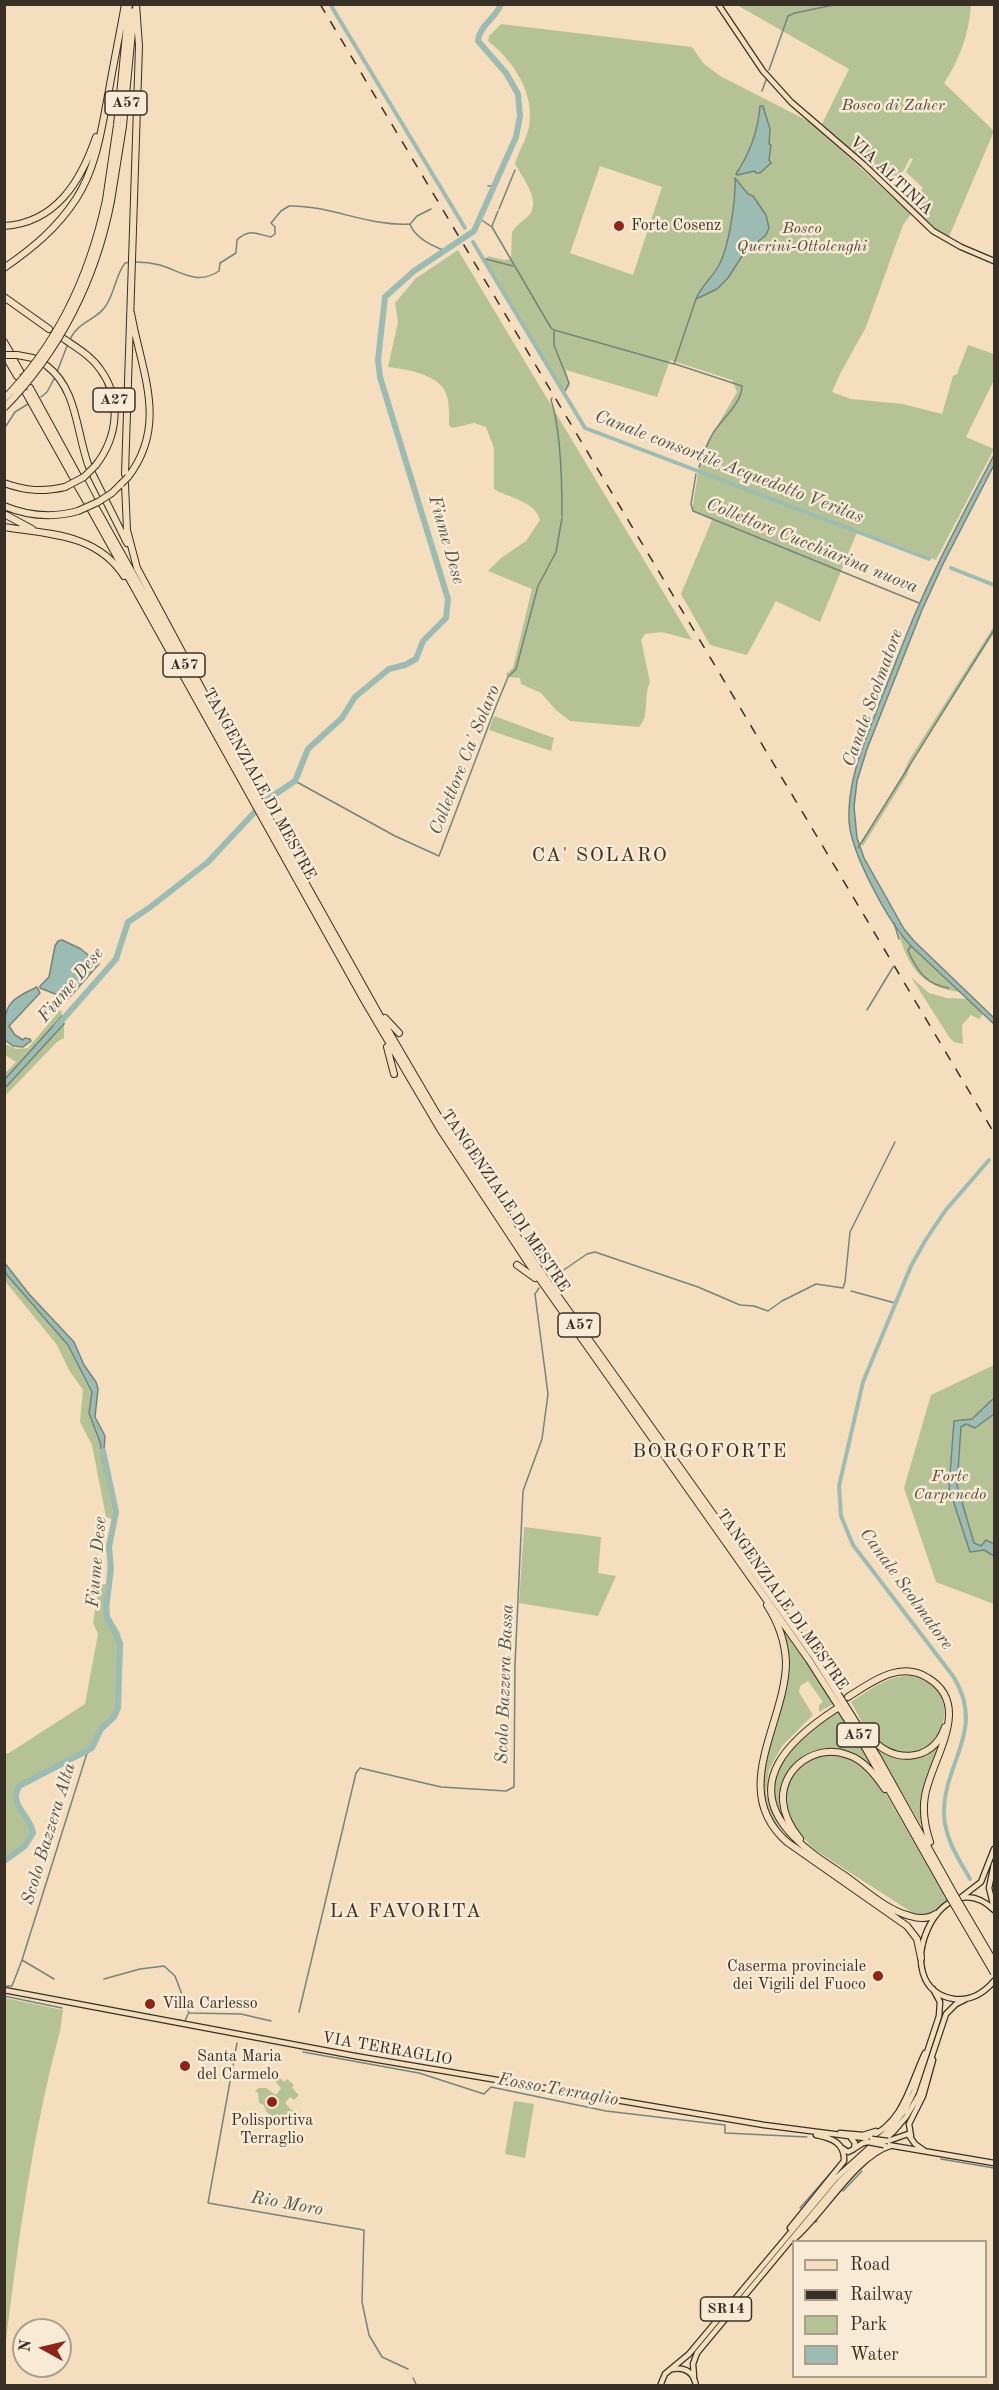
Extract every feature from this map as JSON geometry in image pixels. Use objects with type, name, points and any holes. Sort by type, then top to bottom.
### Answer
[{"type":"highway","points":[[4,268],[42,240],[78,197],[93,163],[127,4]]},
{"type":"highway","name":"A57","points":[[4,399],[43,351],[71,304],[92,253],[109,201],[127,4]]},
{"type":"highway","points":[[126,475],[139,46],[135,4]]},
{"type":"highway","name":"A57","points":[[4,408],[36,372],[67,326],[94,264],[109,201],[124,117],[135,4]]},
{"type":"highway","points":[[4,226],[25,222],[48,212],[70,192],[87,161],[105,108]]},
{"type":"highway","points":[[4,297],[49,329]]},
{"type":"highway","points":[[130,306],[149,396],[150,414],[145,446],[126,475],[123,484],[131,551],[145,585],[243,767],[244,773]]},
{"type":"highway","name":"A27","points":[[4,483],[35,491],[64,487],[84,477],[96,465],[110,444],[115,408],[113,396],[101,369],[64,339]]},
{"type":"highway","points":[[4,342],[19,374]]},
{"type":"highway","points":[[10,355],[33,358]]},
{"type":"highway","name":"A27","points":[[50,368],[62,381],[72,403],[90,470],[131,551]]},
{"type":"highway","name":"TANGENZIALE DI MESTRE","points":[[28,391],[180,669],[444,1126],[521,1242],[749,1568],[754,1581],[823,1680],[994,1962]]},
{"type":"highway","points":[[4,506],[41,515],[78,511],[98,502],[123,484]]},
{"type":"highway","name":"TANGENZIALE DI MESTRE","points":[[92,506],[244,773],[256,800]]},
{"type":"highway","name":"A57","points":[[4,514],[26,527],[70,537],[89,544],[117,566],[180,669]]},
{"type":"highway","points":[[4,527],[53,534]]},
{"type":"highway","name":"TANGENZIALE DI MESTRE","points":[[266,817],[378,1024],[440,1129],[544,1286],[848,1701],[912,1816],[994,1973]]},
{"type":"highway","points":[[371,1001],[399,1033]]},
{"type":"highway","points":[[378,1024],[389,1051],[394,1074]]},
{"type":"highway","points":[[499,1196],[521,1242]]},
{"type":"highway","points":[[517,1265],[529,1272],[544,1286]]},
{"type":"highway","name":"A57","points":[[754,1581],[781,1632],[786,1663],[781,1694],[761,1772],[762,1801],[766,1815],[776,1831],[795,1848],[907,1926],[917,1939],[921,1958]]},
{"type":"highway","name":"A57","points":[[848,1701],[884,1676],[904,1671],[927,1677],[944,1693],[949,1708],[949,1721],[928,1783],[924,1804],[926,1830],[938,1865]]},
{"type":"highway","name":"A57","points":[[904,1675],[921,1678],[933,1686],[944,1702],[946,1715],[943,1732],[933,1746],[924,1752],[906,1756],[895,1755],[874,1743],[848,1701],[893,1677],[904,1675]]},
{"type":"highway","name":"A57","points":[[820,1865],[802,1851],[779,1824],[769,1801],[768,1784],[774,1763],[788,1741],[804,1726],[835,1708],[790,1744],[777,1764],[772,1780],[773,1803],[782,1822],[794,1838],[817,1857],[899,1912],[921,1918],[936,1914]]},
{"type":"highway","name":"A57","points":[[817,1857],[790,1825],[785,1813],[783,1796],[787,1779],[796,1767],[808,1757],[820,1753],[842,1753],[862,1763],[883,1785],[907,1825],[917,1837]]},
{"type":"main road","name":"VIA ALTINIA","points":[[718,4],[763,72],[791,102],[868,168],[933,231],[953,244],[994,261]]},
{"type":"main road","points":[[921,1958],[925,1934],[936,1914],[953,1897],[981,1882],[994,1849]]},
{"type":"main road","points":[[994,1864],[989,1892],[994,1910]]},
{"type":"main road","points":[[953,1897],[978,1899],[994,1910]]},
{"type":"main road","name":"SR14","points":[[878,2142],[908,2105],[932,2040],[940,2006],[924,1974],[921,1958]]},
{"type":"main road","name":"SR14","points":[[694,2377],[693,2364],[697,2353],[840,2174],[902,2123],[915,2103],[949,2010],[966,1999],[982,1993],[994,1981]]},
{"type":"main road","points":[[933,1989],[947,1997],[966,1999]]},
{"type":"main road","name":"VIA TERRAGLIO","points":[[4,1990],[332,2052],[994,2163]]},
{"type":"main road","name":"SR14","points":[[912,2138],[909,2124],[929,2077],[939,2034]]},
{"type":"main road","name":"SR14","points":[[878,2142],[883,2129],[897,2114],[907,2098],[932,2040]]},
{"type":"main road","points":[[824,2133],[868,2134],[897,2114]]},
{"type":"main road","name":"VIA TERRAGLIO","points":[[768,2125],[832,2138],[842,2148]]},
{"type":"main road","points":[[906,2134],[912,2138],[912,2145],[905,2148],[899,2144],[900,2137],[906,2134]]},
{"type":"main road","name":"VIA TERRAGLIO","points":[[855,2148],[863,2143],[900,2137]]},
{"type":"main road","points":[[782,2247],[802,2212],[843,2163],[845,2157],[842,2148],[842,2141],[850,2138],[855,2142],[855,2148],[849,2152],[842,2148]]},
{"type":"main road","name":"VIA TERRAGLIO","points":[[912,2138],[915,2144],[928,2152]]},
{"type":"main road","points":[[782,2247],[811,2222],[852,2174],[881,2149],[878,2142]]},
{"type":"main road","name":"SR14","points":[[671,2370],[689,2354],[782,2247]]},
{"type":"main road","points":[[660,2385],[662,2377],[671,2370],[684,2369],[694,2377],[696,2385]]},
{"type":"green space","name":"Bosco Querini-Ottolenghi","points":[[737,5],[971,5],[963,46],[944,83],[994,131],[948,239],[928,225],[892,190],[894,188],[909,202],[923,188],[906,172],[913,159],[910,158],[904,170],[890,184],[822,124],[849,69]]},
{"type":"green space","name":"Bosco Querini-Ottolenghi","points":[[501,24],[692,47],[703,63],[720,76],[810,122],[911,214],[903,225],[866,327],[832,392],[851,399],[903,404],[942,414],[953,376],[957,374],[968,345],[994,354],[994,380],[966,437],[994,449],[936,560],[858,530],[820,622],[776,601],[747,655],[710,645],[681,594],[712,520],[692,511],[701,454],[737,392],[732,380],[670,360],[657,397],[566,370],[570,386],[564,393],[485,261],[488,256],[504,260],[511,259],[512,232],[533,208],[532,195],[515,163],[529,127],[529,102],[521,79],[506,58],[488,41],[489,36]],"holes":[[[600,166],[662,187],[633,275],[570,253]]]},
{"type":"green space","points":[[458,250],[692,640],[662,632],[645,634],[641,640],[650,682],[644,717],[639,727],[570,721],[556,710],[541,693],[521,684],[520,678],[508,677],[506,674],[513,668],[532,589],[488,571],[501,558],[526,541],[540,520],[533,508],[494,489],[494,448],[486,427],[474,423],[452,428],[449,425],[448,399],[441,385],[420,373],[388,367],[398,322],[395,303],[415,279]]},
{"type":"green space","points":[[994,626],[994,633],[912,761],[907,775],[863,846],[861,843],[903,774],[909,760]]},
{"type":"green space","points":[[494,716],[554,738],[551,751],[489,730]]},
{"type":"green space","points":[[898,930],[911,946],[960,992],[935,985],[918,973],[906,954]]},
{"type":"green space","points":[[911,977],[929,993],[947,998],[969,999],[983,1014],[979,1019],[971,1015],[962,1025],[963,1044],[954,1042],[949,1037]]},
{"type":"green space","points":[[61,1009],[62,1016],[5,1079],[5,1073],[16,1062],[5,1055],[4,1044],[17,1049],[28,1048]]},
{"type":"green space","points":[[64,1024],[64,1038],[57,1042],[5,1096],[4,1088]]},
{"type":"green space","points":[[4,1270],[68,1345],[92,1392],[89,1413],[100,1442],[112,1519],[106,1517],[92,1445],[80,1422],[83,1390],[69,1370],[57,1345],[5,1281]]},
{"type":"green space","name":"Forte Carpenedo","points":[[994,1365],[994,1604],[936,1582],[904,1488],[931,1395]]},
{"type":"green space","points":[[524,1527],[601,1537],[598,1573],[616,1576],[598,1616],[519,1603]]},
{"type":"green space","points":[[108,1561],[112,1583],[110,1616],[120,1633],[123,1646],[119,1713],[101,1732],[92,1750],[19,1789],[18,1799],[35,1833],[27,1847],[5,1864],[5,1754],[85,1704],[98,1634],[93,1623],[99,1585],[106,1584]]},
{"type":"green space","points":[[782,1625],[833,1704],[819,1712],[819,1705],[823,1702],[808,1681],[800,1686],[799,1692],[813,1715],[782,1746],[769,1770],[766,1793],[773,1816],[782,1832],[771,1819],[763,1796],[763,1769],[786,1672]]},
{"type":"green space","points":[[906,1672],[918,1675],[897,1675],[871,1685],[897,1673]]},
{"type":"green space","points":[[913,1676],[933,1686],[943,1701],[944,1717],[939,1733],[928,1746],[913,1753],[895,1752],[872,1737],[851,1702],[888,1680]]},
{"type":"green space","points":[[920,1676],[936,1684],[946,1699],[949,1712],[945,1738],[925,1794],[924,1830],[877,1749],[898,1756],[918,1755],[935,1745],[945,1731],[948,1714],[944,1698],[934,1684]]},
{"type":"green space","points":[[837,1710],[875,1769],[873,1770],[854,1756],[812,1753],[784,1783],[788,1824],[781,1815],[774,1798],[779,1771],[798,1739]]},
{"type":"green space","points":[[843,1754],[864,1766],[882,1787],[948,1901],[936,1910],[928,1914],[913,1913],[815,1850],[792,1826],[784,1805],[786,1787],[793,1771],[816,1755]]},
{"type":"green space","points":[[5,1998],[63,2010],[41,2110],[27,2189],[5,2349]]},
{"type":"green space","name":"Polisportiva Terraglio","points":[[277,2075],[284,2082],[287,2079],[294,2085],[292,2088],[299,2095],[294,2100],[290,2097],[285,2103],[295,2113],[283,2125],[279,2122],[276,2125],[270,2120],[272,2117],[264,2105],[259,2103],[258,2093],[255,2091],[259,2088],[266,2088],[276,2095],[281,2088],[273,2079]]},
{"type":"green space","points":[[514,2101],[534,2104],[525,2158],[505,2154]]},
{"type":"water","points":[[760,106],[763,106],[770,129],[769,160],[771,163],[760,173],[755,171],[737,175],[752,142]]},
{"type":"water","points":[[735,178],[748,194],[753,196],[766,215],[769,228],[766,235],[744,253],[728,278],[717,289],[696,299],[723,257],[731,223]]},
{"type":"water","points":[[994,455],[994,465],[922,610],[867,749],[857,781],[854,807],[857,838],[864,858],[904,929],[994,1018],[994,1024],[911,946],[892,921],[856,851],[851,835],[849,804],[860,756],[905,638],[936,567]]},
{"type":"water","points":[[62,940],[81,949],[99,964],[68,999],[40,988],[49,977],[55,946],[58,941]]},
{"type":"water","points":[[37,987],[40,993],[9,1026],[15,1035],[23,1040],[25,1038],[31,1041],[23,1047],[13,1046],[5,1040],[6,1013],[18,997]]},
{"type":"water","points":[[62,1016],[64,1024],[5,1088],[5,1079]]},
{"type":"water","points":[[4,1262],[29,1294],[74,1342],[84,1365],[96,1382],[98,1389],[95,1417],[105,1436],[103,1463],[100,1442],[89,1413],[92,1392],[68,1345],[7,1275]]},
{"type":"water","points":[[994,1398],[994,1414],[975,1428],[966,1424],[961,1427],[957,1485],[974,1543],[981,1546],[986,1540],[994,1544],[994,1556],[984,1550],[970,1552],[949,1488],[954,1421],[972,1419]]},
{"type":"waterway","name":"Canale consortile Acquedotto Veritas","points":[[330,4],[465,228]]},
{"type":"waterway","name":"Fiume Dese","points":[[57,1026],[116,959],[128,922],[208,862],[265,801],[295,781],[308,749],[342,718],[355,697],[389,669],[405,665],[416,659],[423,641],[446,618],[448,599],[380,377],[378,360],[385,297],[414,271],[474,231],[516,137],[520,116],[518,94],[506,73],[478,41],[481,31],[501,4]]},
{"type":"waterway","points":[[769,70],[788,16],[838,4]]},
{"type":"waterway","points":[[762,91],[766,80]]},
{"type":"waterway","points":[[499,209],[515,170]]},
{"type":"waterway","name":"Fiume Dese","points":[[488,186],[494,186]]},
{"type":"waterway","points":[[136,262],[160,265],[189,276],[211,275],[219,271],[220,263],[236,253],[237,240],[241,236],[257,233],[271,237],[275,234],[275,227],[271,223],[281,211],[289,206],[319,209],[380,222],[410,224],[419,237],[443,250]]},
{"type":"waterway","points":[[411,223],[417,216],[431,209]]},
{"type":"waterway","points":[[492,226],[498,211]]},
{"type":"waterway","points":[[480,219],[492,227],[554,330],[674,364],[696,299]]},
{"type":"waterway","name":"Canale consortile Acquedotto Veritas","points":[[473,242],[585,428],[929,559]]},
{"type":"waterway","points":[[482,258],[513,266]]},
{"type":"waterway","points":[[70,339],[73,333],[105,307],[122,268],[125,263],[131,262]]},
{"type":"waterway","name":"Collettore Ca' Solaro","points":[[554,330],[554,345],[569,383],[565,391]]},
{"type":"waterway","points":[[57,372],[67,346]]},
{"type":"waterway","name":"Collettore Cucchiarina nuova","points":[[675,364],[742,386],[735,405],[710,439],[699,467]]},
{"type":"waterway","points":[[41,397],[47,392],[55,377]]},
{"type":"waterway","name":"Collettore Ca' Solaro","points":[[552,398],[560,457],[562,516]]},
{"type":"waterway","points":[[4,429],[15,412],[28,404]]},
{"type":"waterway","name":"Collettore Cucchiarina nuova","points":[[696,474],[691,504],[693,511],[919,603]]},
{"type":"waterway","name":"Collettore Ca' Solaro","points":[[295,781],[395,836],[439,856],[496,706],[508,677],[516,669],[538,586],[556,552],[562,518]]},
{"type":"waterway","name":"Canale consortile Acquedotto Veritas","points":[[951,568],[994,585]]},
{"type":"waterway","points":[[858,848],[994,630]]},
{"type":"waterway","name":"Scolo Bazzera Bassa","points":[[894,923],[899,939]]},
{"type":"waterway","points":[[911,946],[909,953],[924,977],[935,984],[949,988]]},
{"type":"waterway","name":"Scolo Bazzera Bassa","points":[[867,1010],[893,967]]},
{"type":"waterway","name":"Scolo Bazzera Bassa","points":[[555,1276],[587,1254],[595,1252],[698,1287],[740,1305],[754,1306],[768,1311],[782,1301],[816,1284],[843,1288],[850,1232],[895,1142]]},
{"type":"waterway","name":"Canale Scolmatore","points":[[970,1879],[950,1840],[944,1814],[945,1795],[965,1730],[966,1713],[962,1695],[953,1676],[853,1545],[841,1516],[839,1486],[863,1382],[911,1266],[945,1211],[989,1160]]},
{"type":"waterway","name":"Scolo Bazzera Bassa","points":[[299,2012],[356,1773],[360,1768],[441,1787],[506,1791],[514,1787],[515,1665],[523,1491],[542,1439],[548,1394],[535,1294],[539,1288]]},
{"type":"waterway","points":[[851,1291],[895,1303]]},
{"type":"waterway","name":"Fiume Dese","points":[[4,1861],[25,1846],[33,1833],[16,1799],[19,1786],[92,1748],[101,1729],[114,1717],[118,1708],[120,1643],[107,1618],[106,1608],[111,1569],[109,1547],[116,1512],[103,1451]]},
{"type":"waterway","name":"Scolo Bazzera Alta","points":[[4,1986],[12,1986],[22,1960],[88,1750]]},
{"type":"waterway","name":"Scolo Bazzera Bassa","points":[[22,1960],[54,1979]]},
{"type":"waterway","name":"Scolo Bazzera Bassa","points":[[104,1979],[140,1969],[164,1966],[175,1976],[189,2013],[241,2014],[271,2021]]},
{"type":"waterway","points":[[4,1996],[62,2008]]},
{"type":"waterway","name":"Rio Moro","points":[[178,2020],[185,2021],[188,2014]]},
{"type":"waterway","name":"Rio Moro","points":[[237,2043],[208,2203],[364,2230],[362,2302],[369,2335],[382,2357],[408,2369]]},
{"type":"waterway","name":"Fosso Terraglio","points":[[303,2052],[419,2073],[484,2094],[491,2087],[606,2111],[725,2125],[725,2133],[807,2137]]},
{"type":"waterway","name":"Fosso Terraglio","points":[[941,2159],[994,2168]]},
{"type":"waterway","name":"Fosso Terraglio","points":[[800,2208],[841,2161]]},
{"type":"waterway","name":"Fosso Terraglio","points":[[843,2191],[862,2171]]},
{"type":"waterway","name":"Rio Moro","points":[[413,2378],[417,2386]]},
{"type":"railway","points":[[320,4],[994,1133]]},
{"type":"place","name":"Forte Cosenz","points":[[619,226]]},
{"type":"place","name":"Caserma provinciale dei Vigili del Fuoco","points":[[878,1976]]},
{"type":"place","name":"Villa Carlesso","points":[[150,2004]]},
{"type":"place","name":"Santa Maria del Carmelo","points":[[185,2066]]},
{"type":"place","name":"Polisportiva Terraglio","points":[[272,2102]]},
{"type":"district","name":"CA' SOLARO","points":[[600,856]]},
{"type":"district","name":"BORGOFORTE","points":[[710,1452]]},
{"type":"district","name":"LA FAVORITA","points":[[406,1912]]},
{"type":"park label","name":"Bosco di Zaher","points":[[893,106]]}]
